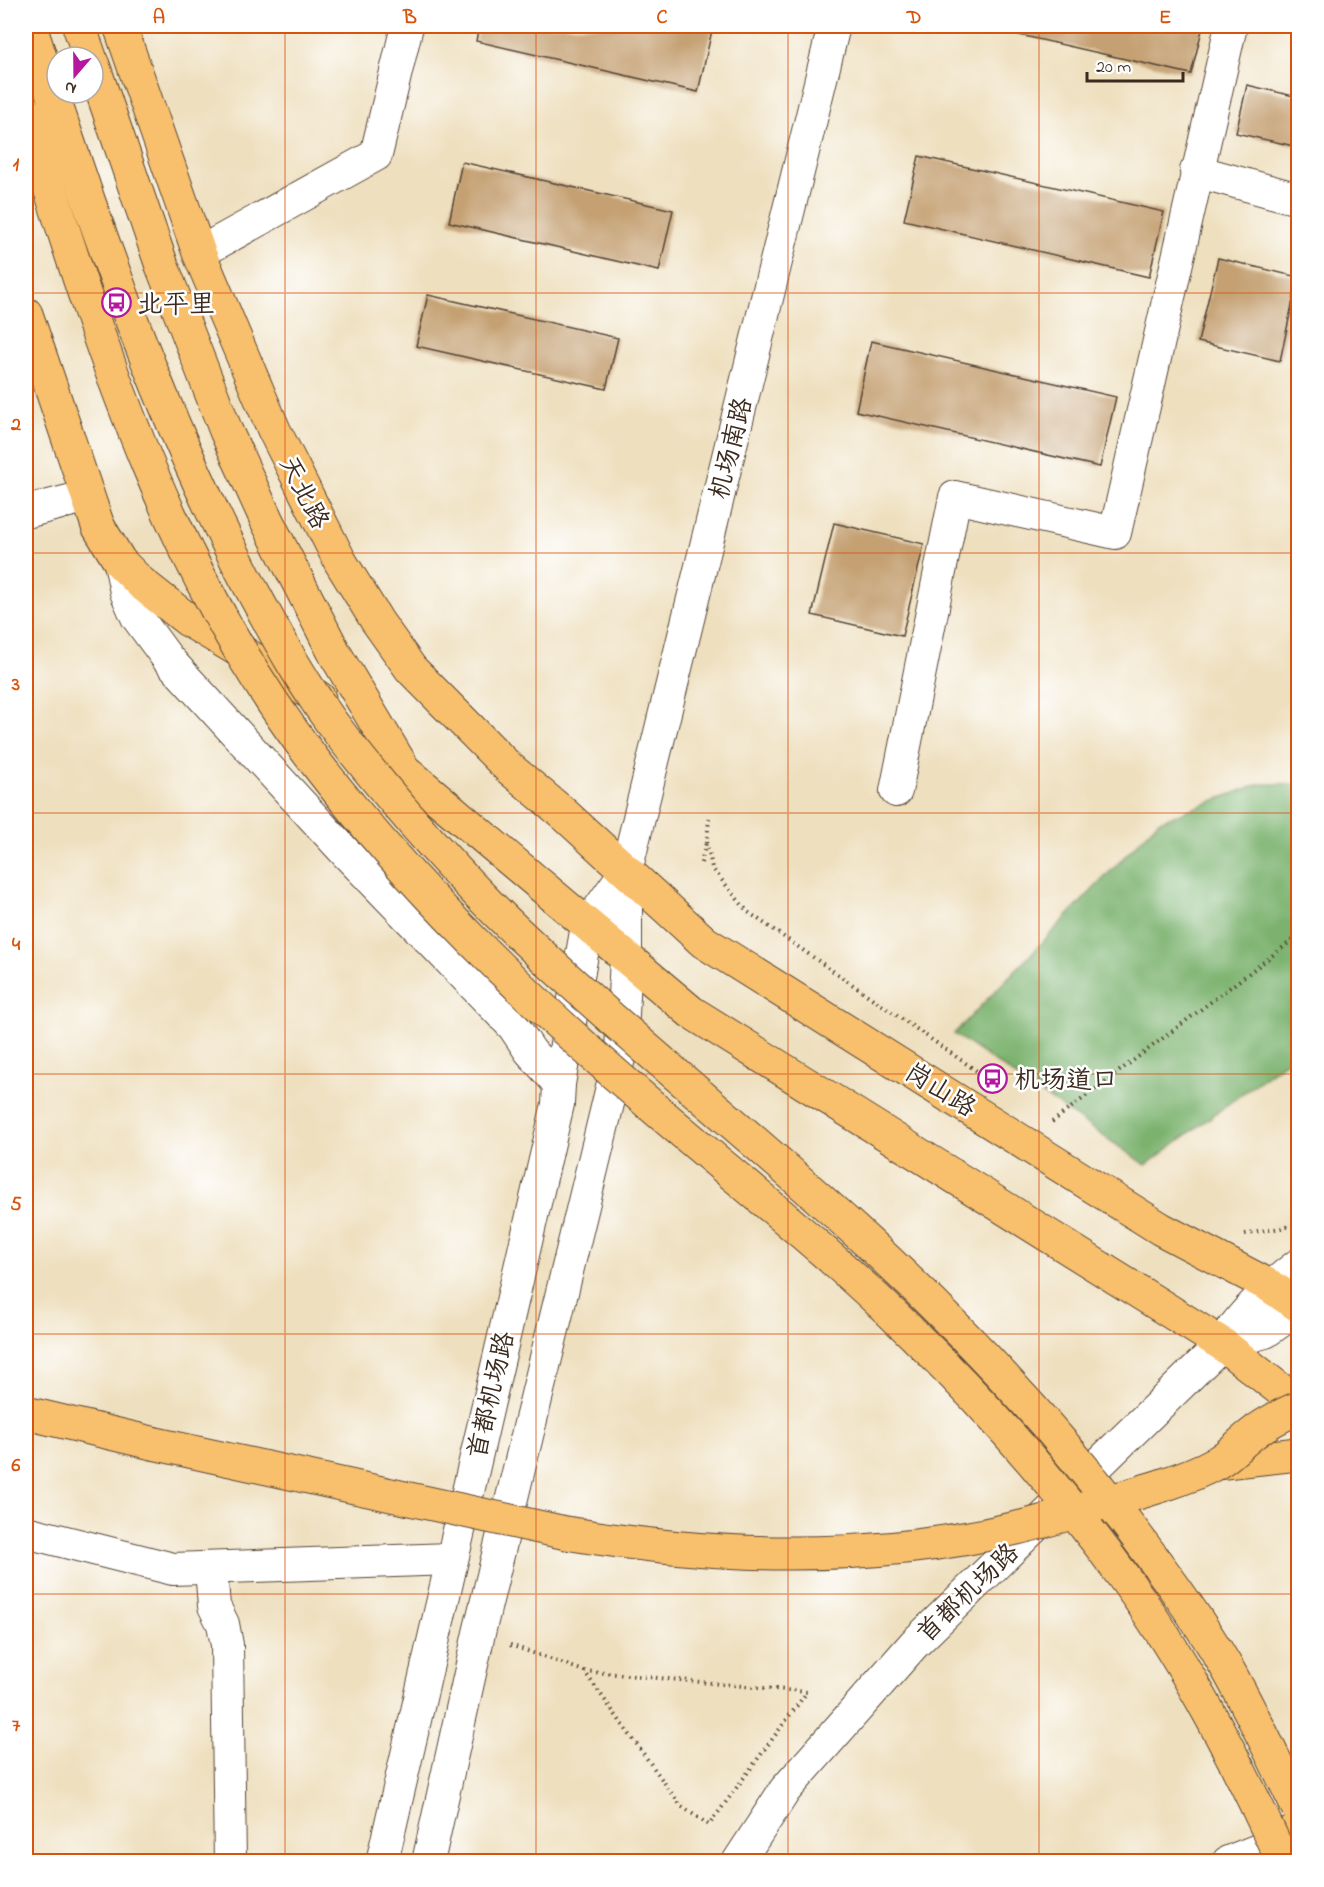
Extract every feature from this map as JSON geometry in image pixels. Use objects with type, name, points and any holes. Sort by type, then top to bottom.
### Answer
[{"type":"main road","points":[[30,26],[134,329],[208,506],[301,678],[343,738],[437,850],[511,926],[582,993],[855,1229],[1015,1389],[1094,1480],[1168,1577],[1225,1665],[1299,1808]]},
{"type":"main road","points":[[80,26],[86,45]]},
{"type":"main road","name":"天北路","points":[[120,26],[199,253],[274,430],[323,530],[377,621],[411,669],[441,701],[509,768],[626,871]]},
{"type":"main road","name":"天北路","points":[[105,100],[162,266],[226,431],[267,521],[335,654],[404,770]]},
{"type":"main road","points":[[26,113],[94,328],[132,432],[200,581],[229,634],[314,760],[401,867],[511,977],[649,1104],[746,1183],[846,1271],[912,1333],[1031,1458],[1130,1586],[1291,1842]]},
{"type":"main road","name":"天北路","points":[[26,314],[98,526],[120,562],[141,583],[188,620],[353,718],[404,770],[626,959]]},
{"type":"main road","name":"岗山路","points":[[626,871],[704,942],[1161,1229],[1270,1286],[1299,1307]]},
{"type":"main road","points":[[626,959],[691,1012],[1222,1344],[1282,1391],[1299,1409],[1278,1417],[1253,1433],[1216,1463]]},
{"type":"main road","points":[[26,1413],[152,1443],[566,1533],[626,1543],[713,1552],[883,1549],[948,1540],[1017,1528],[1146,1491],[1216,1463],[1299,1454]]},
{"type":"street","points":[[199,253],[376,155],[406,26]]},
{"type":"street","name":"机场南路","points":[[626,871],[834,26]]},
{"type":"street","points":[[896,791],[955,497],[1115,533],[1231,26]]},
{"type":"street","points":[[1196,171],[1299,199]]},
{"type":"street","points":[[26,512],[88,496]]},
{"type":"street","points":[[120,562],[126,592],[137,617],[168,659],[347,854],[514,1027],[530,1051],[559,1083]]},
{"type":"street","points":[[587,926],[626,871]]},
{"type":"street","name":"首都机场路","points":[[428,1862],[479,1633],[621,1050],[626,959],[626,871]]},
{"type":"street","name":"首都机场路","points":[[382,1862],[558,1104],[559,1083],[587,926]]},
{"type":"street","name":"首都机场路","points":[[738,1862],[785,1790],[914,1644],[1222,1344],[1236,1323],[1270,1286],[1299,1265]]},
{"type":"street","name":"首都机场路","points":[[1222,1344],[1265,1332],[1299,1307]]},
{"type":"street","points":[[26,1532],[173,1569],[451,1559]]},
{"type":"street","points":[[210,1569],[214,1606],[223,1624],[227,1645],[230,1862]]},
{"type":"street","points":[[1228,1862],[1291,1842]]},
{"type":"path","points":[[701,862],[707,842],[709,818]]},
{"type":"path","points":[[707,842],[712,868],[748,912],[992,1082]]},
{"type":"path","points":[[1060,1129],[1051,1122],[1299,936]]},
{"type":"path","points":[[1233,1231],[1244,1234],[1292,1226],[1299,1222]]},
{"type":"path","points":[[510,1645],[584,1671],[807,1692],[709,1825],[681,1806],[584,1671]]},
{"type":"green space","points":[[1259,784],[1298,784],[1298,1052],[1146,1165],[954,1034],[1159,821]]},
{"type":"building","points":[[479,26],[713,26],[698,92],[476,41]]},
{"type":"building","points":[[981,26],[1203,26],[1191,74]]},
{"type":"building","points":[[1247,85],[1298,97],[1298,147],[1236,133]]},
{"type":"building","points":[[919,156],[1164,212],[1149,277],[904,220]]},
{"type":"building","points":[[462,162],[673,210],[659,271],[449,222]]},
{"type":"building","points":[[1218,258],[1298,277],[1280,361],[1198,342]]},
{"type":"building","points":[[428,295],[618,338],[606,389],[416,346]]},
{"type":"building","points":[[871,341],[1116,397],[1100,467],[856,411]]},
{"type":"building","points":[[834,523],[924,544],[902,636],[812,615]]},
{"type":"place","name":"北平里","points":[[116,303]]},
{"type":"place","name":"机场道口","points":[[993,1079]]}]
